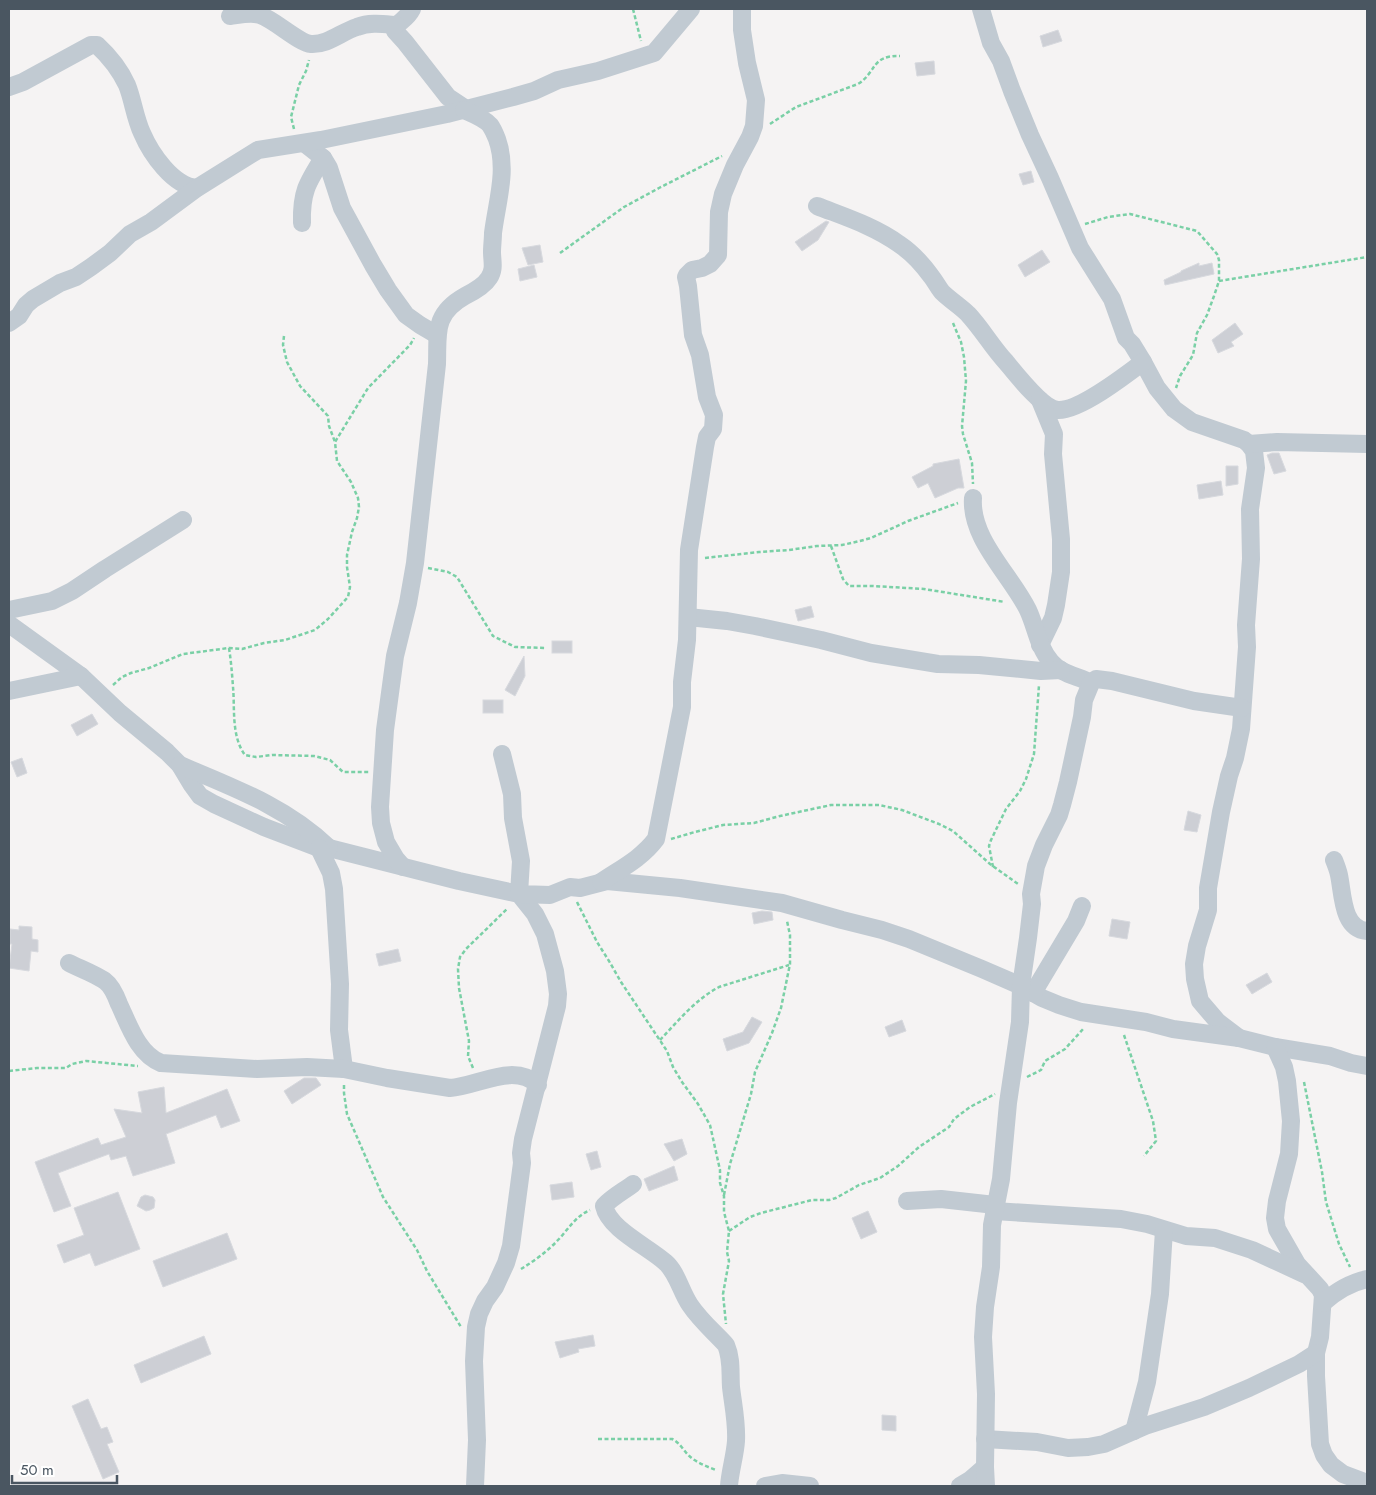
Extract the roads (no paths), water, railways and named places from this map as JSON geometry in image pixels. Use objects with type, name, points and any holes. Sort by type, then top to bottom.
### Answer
[{"type":"street","points":[[230,16],[261,15],[278,24],[306,44],[324,43],[347,30],[367,24],[396,25],[406,19],[412,9]]},
{"type":"street","points":[[9,323],[19,316],[26,305],[33,299],[76,277],[110,253],[130,234],[197,188],[258,150],[302,143],[465,109],[534,91],[558,80],[598,71],[654,53],[691,9]]},
{"type":"street","points":[[599,883],[636,859],[656,839],[682,707],[682,682],[687,640],[689,550],[707,438],[715,422],[707,397],[704,376],[693,335],[686,277],[692,270],[710,264],[718,256],[719,212],[723,194],[734,165],[750,137],[756,116],[756,100],[747,63],[742,30],[742,9]]},
{"type":"street","points":[[981,9],[991,43],[1001,61],[1030,135],[1080,248],[1112,299],[1126,338],[1132,344],[1157,388],[1183,416],[1192,422],[1244,440],[1254,451],[1256,468],[1250,509],[1251,559],[1247,597],[1247,647],[1242,729],[1221,812],[1208,888],[1208,910],[1197,946],[1194,964],[1200,1001],[1218,1022],[1239,1038]]},
{"type":"street","points":[[396,25],[394,31],[405,42],[448,97],[485,120],[491,126],[502,155],[501,194],[494,232],[492,253],[494,263],[492,272],[484,284],[455,301],[449,307],[439,325],[437,335],[437,364],[414,568],[408,603],[395,656],[387,707],[382,773],[381,823],[386,842],[403,867]]},
{"type":"street","points":[[9,87],[23,82],[91,45],[96,45],[120,71],[127,85],[142,133],[162,166],[178,182],[190,188],[197,188]]},
{"type":"street","points":[[302,143],[323,158],[329,168],[342,208],[388,290],[406,315],[437,335]]},
{"type":"street","points":[[302,224],[304,193],[314,171],[323,158]]},
{"type":"street","points":[[816,206],[862,223],[901,245],[930,275],[942,292],[967,314],[1040,400],[1056,410],[1064,410],[1075,406],[1106,390],[1143,362]]},
{"type":"street","points":[[1040,400],[1054,434],[1053,454],[1061,539],[1056,606],[1053,618],[1040,645]]},
{"type":"street","points":[[1249,444],[1285,442],[1367,444]]},
{"type":"street","points":[[973,498],[972,508],[991,556],[1028,610],[1044,653],[1061,670],[1092,683]]},
{"type":"street","points":[[9,610],[52,601],[72,591],[183,520]]},
{"type":"street","points":[[688,617],[755,626],[871,653],[938,664],[979,665],[1042,671],[1061,670]]},
{"type":"street","points":[[9,624],[81,676],[180,765],[200,796],[264,827],[324,848],[519,894],[550,895],[570,887],[580,888],[607,881],[680,888],[782,903],[909,939],[1059,1005],[1081,1012],[1239,1038],[1275,1047],[1330,1056],[1367,1066]]},
{"type":"street","points":[[9,691],[81,676]]},
{"type":"street","points":[[986,1486],[986,1394],[983,1338],[985,1307],[991,1267],[994,1208],[1001,1179],[1020,1022],[1027,990],[1031,894],[1036,866],[1059,815],[1068,782],[1084,700],[1096,679],[1112,681],[1194,701],[1242,708]]},
{"type":"street","points":[[475,1486],[477,1440],[474,1361],[476,1327],[479,1314],[495,1287],[506,1263],[511,1246],[522,1163],[523,1139],[558,1006],[555,971],[546,934],[535,914],[519,894],[522,861],[513,818],[512,794],[502,754]]},
{"type":"street","points":[[324,848],[334,889],[340,984],[339,1030],[342,1068]]},
{"type":"street","points":[[1334,860],[1339,874],[1343,902],[1350,920],[1353,926],[1367,931]]},
{"type":"street","points":[[1027,990],[1076,921],[1082,906]]},
{"type":"street","points":[[69,963],[104,980],[111,988],[133,1034],[147,1055],[161,1063],[258,1068],[342,1068],[387,1078],[450,1088],[460,1088],[477,1082],[515,1075],[532,1079],[538,1086]]},
{"type":"street","points":[[1275,1047],[1286,1074],[1291,1121],[1289,1154],[1276,1201],[1275,1218],[1277,1229],[1282,1240],[1306,1275],[1320,1289],[1323,1295],[1320,1337],[1316,1354],[1320,1444],[1324,1455],[1331,1465],[1343,1474],[1367,1483]]},
{"type":"street","points":[[633,1184],[604,1206],[605,1213],[618,1228],[654,1252],[668,1264],[689,1304],[726,1345],[730,1354],[736,1422],[735,1456],[729,1481]]},
{"type":"street","points":[[907,1201],[941,1199],[994,1208],[1121,1219],[1147,1224],[1186,1236],[1208,1237],[1229,1242],[1252,1250],[1306,1275]]},
{"type":"street","points":[[1134,1432],[1147,1382],[1160,1294],[1164,1230]]},
{"type":"street","points":[[1323,1303],[1335,1292],[1362,1281]]},
{"type":"street","points":[[985,1439],[1037,1442],[1068,1448],[1104,1444],[1204,1407],[1249,1388],[1292,1368],[1316,1354]]},
{"type":"street","points":[[960,1486],[970,1480],[985,1466]]},
{"type":"street","points":[[765,1486],[782,1483],[810,1486]]}]
